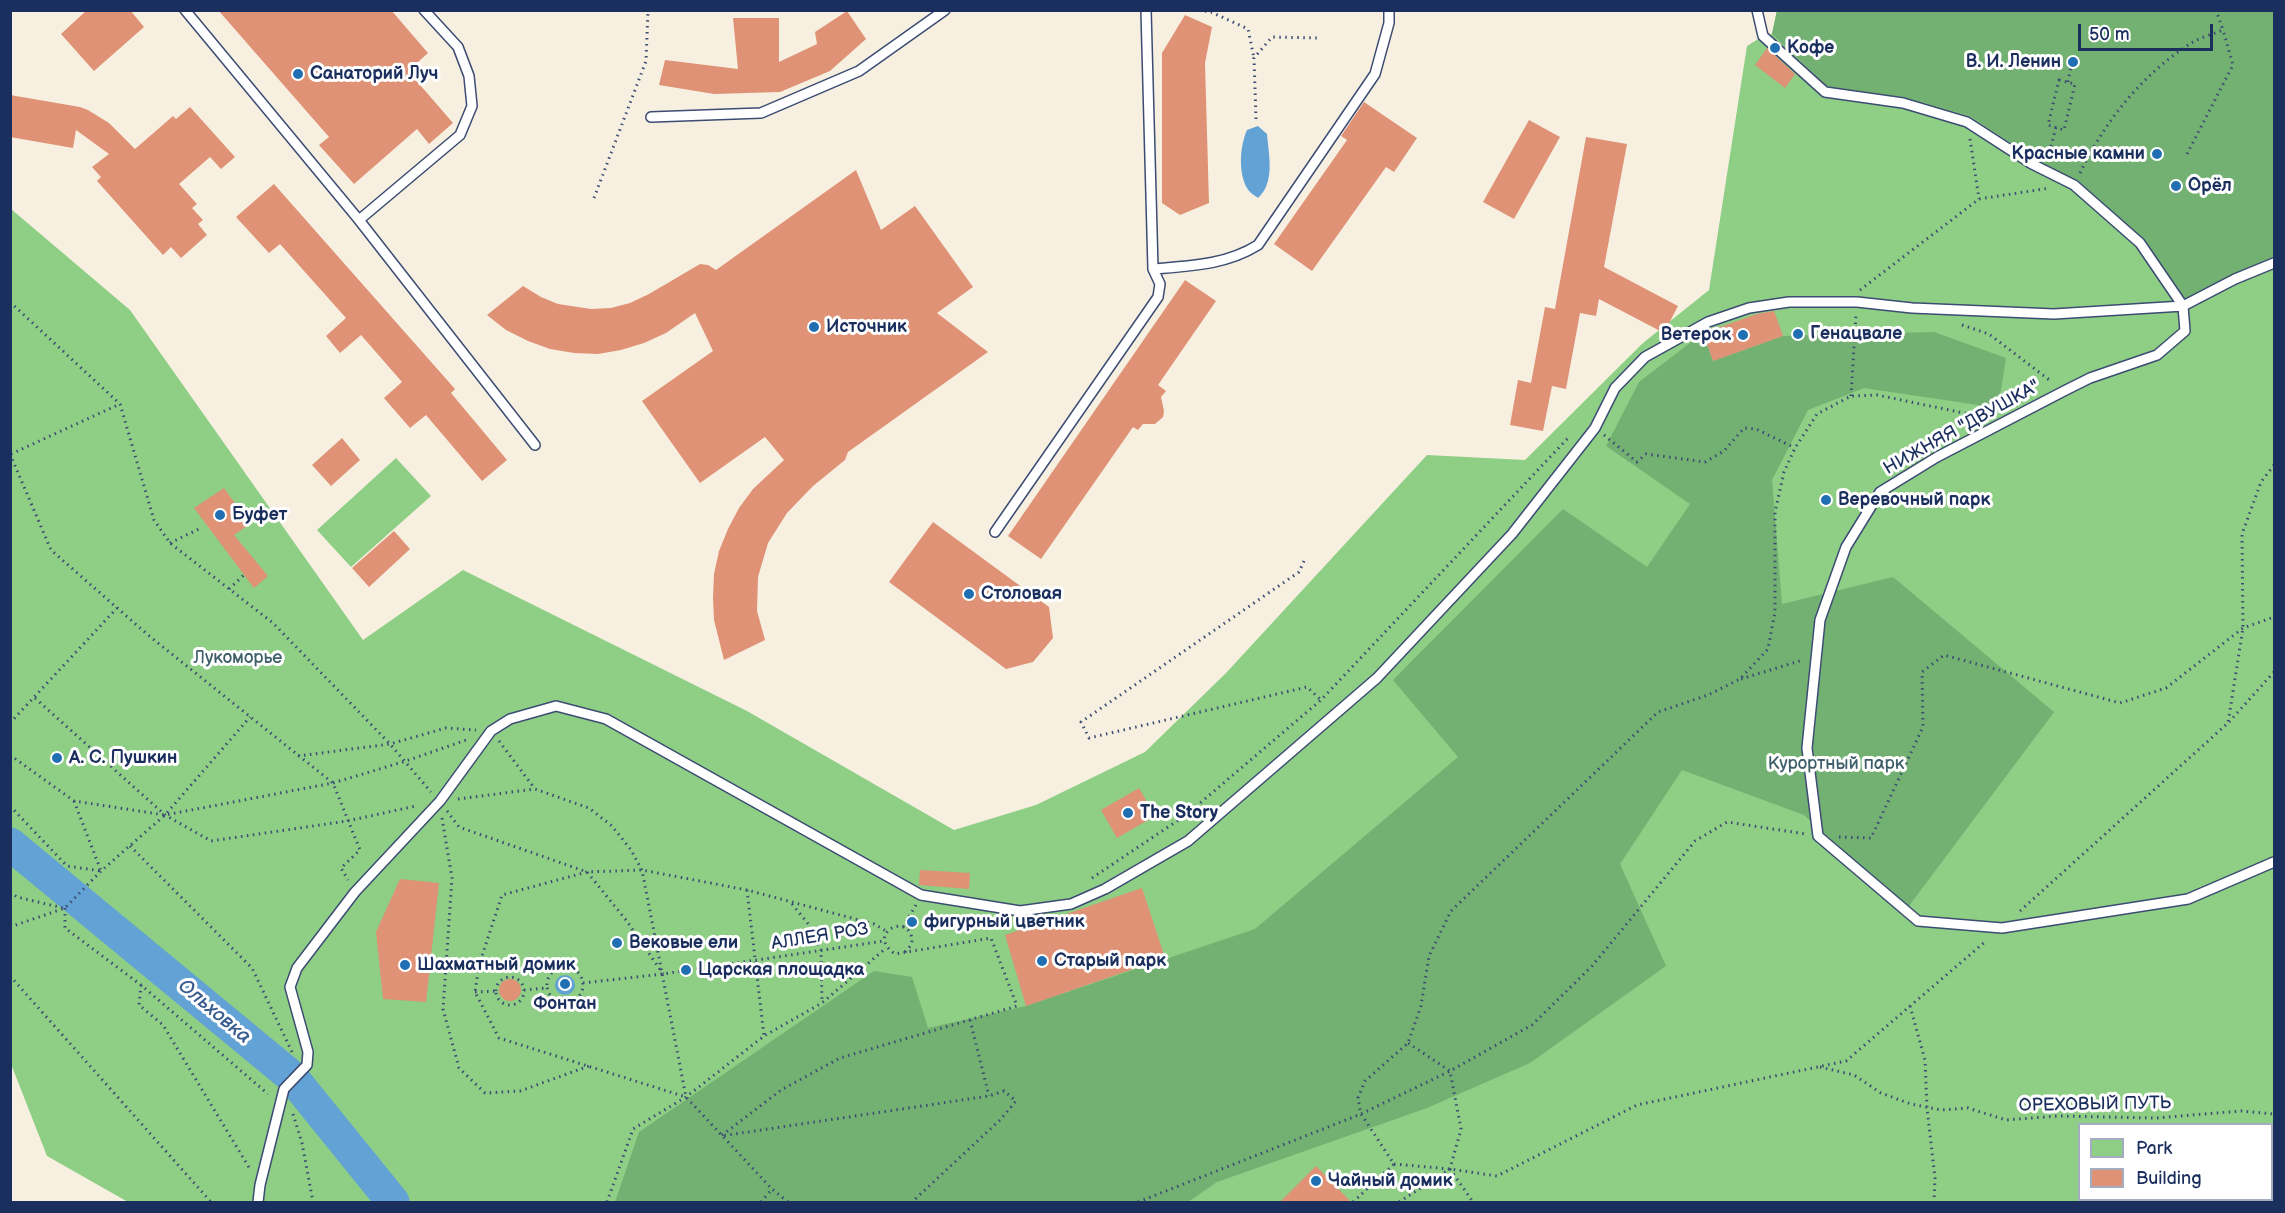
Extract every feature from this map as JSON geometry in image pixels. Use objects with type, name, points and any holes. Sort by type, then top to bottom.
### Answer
[{"type":"lane","points":[[185,10],[359,220],[535,445]]},
{"type":"lane","points":[[359,220],[460,135],[472,106],[469,76],[458,47],[424,10]]},
{"type":"lane","points":[[651,117],[761,113],[859,71],[945,10]]},
{"type":"lane","points":[[995,532],[1158,297],[1160,284],[1153,269],[1149,30],[1146,10]]},
{"type":"lane","points":[[1153,269],[1209,264],[1243,255],[1258,245],[1375,74],[1389,23],[1389,10]]},
{"type":"lane","points":[[1757,10],[1763,36],[1825,92],[1904,103],[1967,122],[2074,185],[2140,243],[2183,306],[2185,331],[2157,355],[2090,378],[2064,391]]},
{"type":"lane","points":[[258,1203],[260,1185],[284,1089],[307,1065],[308,1052],[290,987],[297,968],[355,892],[440,801],[491,731],[510,719],[556,706],[606,719],[921,895],[1020,911],[1071,904],[1105,889],[1188,841],[1377,678],[1512,534],[1595,428],[1615,388],[1645,357],[1708,322],[1749,308],[1789,302],[1857,302],[1912,308],[2054,314],[2183,306],[2235,279],[2274,263]]},
{"type":"lane","name":"НИЖНЯЯ \"ДВУШКА\"","points":[[1818,836],[1807,748],[1820,621],[1846,547],[1880,492],[1937,457],[2064,391]]},
{"type":"lane","points":[[1818,836],[1918,921],[2002,928],[2188,899],[2274,862]]},
{"type":"path","points":[[594,198],[646,62],[648,10]]},
{"type":"path","points":[[1198,10],[1211,12],[1248,29],[1254,58],[1256,118]]},
{"type":"path","points":[[2187,154],[2233,65],[2216,10]]},
{"type":"path","points":[[1851,396],[1857,302],[1860,289],[1979,200],[2074,185],[2092,148],[2138,87],[2160,65],[2195,40],[2223,30]]},
{"type":"path","points":[[1254,58],[1272,37],[1318,38]]},
{"type":"path","points":[[2068,82],[2072,66]]},
{"type":"path","points":[[2059,80],[2075,84],[2064,130],[2056,128],[2048,125],[2059,80]]},
{"type":"path","points":[[1967,122],[1979,200]]},
{"type":"path","points":[[2045,170],[2056,128]]},
{"type":"path","points":[[10,302],[120,404],[154,520],[170,543],[273,623],[406,761],[459,827],[587,872],[626,920],[663,974]]},
{"type":"path","name":"НИЖНЯЯ \"ДВУШКА\"","points":[[1956,323],[1989,334],[2064,391]]},
{"type":"path","points":[[1740,679],[1768,649],[1775,612],[1775,512],[1784,472],[1795,448],[1817,414],[1851,396],[1877,395],[2005,422]]},
{"type":"path","points":[[120,404],[10,454],[51,550],[117,608],[333,783],[360,850],[341,868],[355,892]]},
{"type":"path","points":[[1595,428],[1637,462],[1646,454],[1705,462],[1724,451],[1744,428],[1756,429],[1795,448]]},
{"type":"path","points":[[1087,882],[1186,815],[1321,700],[1574,432]]},
{"type":"path","points":[[2228,723],[2243,628],[2242,534],[2261,482],[2274,465]]},
{"type":"path","points":[[170,543],[201,528]]},
{"type":"path","points":[[1304,561],[1299,572],[1081,722],[1089,738],[1307,687],[1321,700]]},
{"type":"path","points":[[229,589],[244,575]]},
{"type":"path","points":[[10,723],[117,608]]},
{"type":"path","points":[[1138,1203],[1361,1114],[1450,1071],[1532,1025],[1592,966],[1695,841],[1727,822],[1818,836],[1871,838],[1923,727],[1922,672],[1944,655],[2120,704],[2166,688],[2243,628],[2274,617]]},
{"type":"path","points":[[1394,1164],[1361,1114],[1358,1098],[1365,1081],[1408,1043],[1421,1006],[1429,956],[1451,911],[1658,712],[1708,695],[1740,679],[1817,656]]},
{"type":"path","points":[[1353,1203],[1394,1164],[1497,1176],[1637,1105],[1846,1061],[2002,928],[2228,723],[2274,672]]},
{"type":"path","points":[[35,698],[165,815],[211,841],[347,821],[416,806]]},
{"type":"path","points":[[10,927],[65,908],[101,871],[165,815],[250,717]]},
{"type":"path","points":[[298,756],[390,744],[446,728],[491,731],[535,789]]},
{"type":"path","points":[[10,755],[74,801],[165,815],[333,783],[406,761],[491,731]]},
{"type":"path","points":[[440,801],[535,789],[589,808],[612,826],[631,849],[642,870],[686,1097]]},
{"type":"path","points":[[74,801],[101,871]]},
{"type":"path","points":[[440,801],[452,878],[443,1009],[459,1068],[485,1094],[520,1091],[589,1066]]},
{"type":"path","points":[[10,806],[67,866],[101,871]]},
{"type":"path","points":[[130,846],[252,968],[301,1071]]},
{"type":"path","points":[[788,1203],[721,1136],[686,1097],[499,1038],[475,992],[479,965],[502,895],[587,872],[642,870],[747,890],[874,924],[887,931]]},
{"type":"path","points":[[747,890],[764,1036]]},
{"type":"path","points":[[10,892],[17,897],[65,908]]},
{"type":"path","points":[[903,927],[921,895]]},
{"type":"path","points":[[791,903],[810,926],[821,950],[822,1003]]},
{"type":"path","points":[[65,908],[65,928],[141,985],[267,1095],[284,1089],[302,1143],[313,1203]]},
{"type":"path","points":[[721,1136],[781,1090],[840,1058],[1017,1006],[991,938],[895,954],[886,948],[884,941],[887,931],[894,926],[903,927],[910,932],[912,939],[905,952]]},
{"type":"path","name":"АЛЛЕЯ РОЗ","points":[[583,983],[663,974],[884,941]]},
{"type":"path","points":[[607,1203],[633,1129],[686,1097],[764,1036],[822,1003],[886,948]]},
{"type":"path","points":[[562,967],[574,969],[579,973],[583,983],[580,995],[564,1003],[553,999],[546,988],[548,976],[562,967]]},
{"type":"path","points":[[10,976],[211,1203]]},
{"type":"path","points":[[506,977],[518,979],[524,990],[519,1002],[507,1005],[501,1002],[496,991],[497,984],[506,977]]},
{"type":"path","points":[[141,985],[139,1005],[163,1025],[260,1185]]},
{"type":"path","points":[[524,990],[546,988]]},
{"type":"path","points":[[475,992],[496,991]]},
{"type":"path","points":[[1910,1006],[1925,1060],[1927,1107],[1935,1178],[1934,1203]]},
{"type":"path","points":[[970,1019],[989,1096]]},
{"type":"path","points":[[1399,1203],[1450,1169],[1461,1129],[1450,1071],[1408,1043]]},
{"type":"path","name":"ОРЕХОВЫЙ ПУТЬ","points":[[1818,1067],[1854,1075],[1881,1094],[1927,1107],[1941,1110],[1968,1108],[2006,1120],[2058,1116],[2156,1118],[2241,1111],[2274,1114]]},
{"type":"path","points":[[721,1136],[989,1096],[1004,1091],[1016,1101],[1000,1120],[912,1203]]},
{"type":"path","points":[[1450,1169],[1473,1203]]},
{"type":"path","points":[[761,1203],[772,1189]]},
{"type":"green space","points":[[1777,10],[2274,11],[2274,258],[2185,299],[2143,241],[2072,179],[2035,159],[1970,116],[1904,97],[1829,88],[1772,34]]},
{"type":"green space","name":"Курортный парк","points":[[1777,11],[2274,11],[2274,1202],[128,1202],[47,1156],[11,1064],[11,209],[130,310],[363,640],[463,570],[747,711],[954,830],[1036,805],[1145,752],[1226,673],[1427,455],[1525,460],[1643,343],[1709,290],[1747,46],[1763,36],[1772,34]]},
{"type":"green space","points":[[1934,332],[2006,358],[1998,408],[1864,388],[1808,410],[1772,480],[1782,604],[1893,577],[2054,712],[1906,910],[1804,815],[1682,770],[1620,864],[1666,966],[1530,1063],[1427,1108],[1217,1182],[1188,1202],[615,1202],[639,1132],[874,971],[912,977],[928,1028],[1026,1006],[1255,929],[1458,757],[1393,680],[1563,509],[1647,567],[1690,504],[1606,446],[1639,382],[1703,333],[1713,361],[1783,336]]},
{"type":"green space","points":[[396,458],[431,496],[351,567],[317,530]]},
{"type":"water","points":[[1258,126],[1267,134],[1270,169],[1267,185],[1258,198],[1249,191],[1244,182],[1241,159],[1247,130]]},
{"type":"water","name":"Фонтан","points":[[565,975],[572,978],[575,985],[572,992],[565,995],[558,992],[555,985],[558,978]]},
{"type":"building","points":[[87,10],[130,10],[144,27],[94,71],[61,34]]},
{"type":"building","points":[[218,10],[391,10],[428,53],[408,71],[453,123],[429,144],[417,129],[354,184],[319,145],[329,137]]},
{"type":"building","points":[[847,11],[866,39],[830,71],[780,92],[714,94],[659,85],[665,60],[738,69],[733,18],[779,18],[779,62],[817,44],[815,32]]},
{"type":"building","points":[[1185,15],[1212,27],[1205,63],[1209,203],[1180,215],[1162,203],[1162,53]]},
{"type":"building","points":[[1767,48],[1795,74],[1785,88],[1755,65]]},
{"type":"building","points":[[10,95],[88,110],[109,123],[135,149],[173,116],[176,119],[190,107],[235,157],[221,169],[210,157],[179,184],[197,204],[192,208],[203,220],[198,224],[207,235],[181,258],[171,247],[163,255],[97,181],[101,177],[92,167],[109,154],[76,130],[73,148],[10,137]]},
{"type":"building","points":[[1364,102],[1417,138],[1394,172],[1386,167],[1312,271],[1274,244],[1347,140],[1341,136]]},
{"type":"building","points":[[1529,120],[1560,137],[1514,219],[1483,202]]},
{"type":"building","points":[[1586,137],[1627,144],[1604,267],[1678,306],[1664,333],[1599,299],[1596,316],[1580,313],[1566,389],[1552,386],[1543,431],[1510,425],[1518,380],[1531,383],[1545,307],[1555,309]]},
{"type":"building","points":[[856,170],[881,230],[915,206],[973,287],[937,313],[988,352],[848,452],[845,460],[813,486],[787,513],[768,543],[758,577],[757,611],[765,640],[724,660],[714,620],[714,574],[719,551],[739,508],[753,489],[784,460],[765,437],[700,483],[642,401],[713,351],[695,313],[666,333],[644,343],[598,354],[550,349],[506,330],[487,315],[523,286],[558,304],[591,309],[611,308],[630,303],[649,294],[700,264],[708,265],[716,270]]},
{"type":"building","points":[[274,184],[455,389],[451,393],[507,460],[482,481],[426,415],[410,428],[384,398],[402,382],[361,335],[340,353],[326,336],[346,318],[280,244],[269,253],[236,217]]},
{"type":"building","points":[[1185,280],[1216,301],[1158,385],[1166,391],[1161,397],[1163,417],[1155,424],[1143,424],[1138,430],[1133,427],[1041,559],[1008,536]]},
{"type":"building","name":"Ветерок","points":[[1774,311],[1783,336],[1713,361],[1703,333],[1757,314]]},
{"type":"building","points":[[342,438],[360,460],[331,486],[312,465]]},
{"type":"building","points":[[224,488],[250,524],[234,535],[268,576],[254,588],[194,508]]},
{"type":"building","name":"Столовая","points":[[933,522],[1049,607],[1053,638],[1033,662],[1006,669],[889,582]]},
{"type":"building","points":[[394,531],[410,549],[369,587],[352,568]]},
{"type":"building","name":"The Story","points":[[1139,788],[1155,816],[1117,838],[1101,810]]},
{"type":"building","points":[[920,870],[970,873],[969,889],[919,885]]},
{"type":"building","name":"Шахматный домик","points":[[400,879],[439,883],[426,1002],[383,999],[376,932]]},
{"type":"building","points":[[1142,888],[1165,958],[1026,1006],[1005,935]]},
{"type":"building","points":[[510,979],[520,986],[521,990],[514,1000],[510,1001],[500,994],[499,990],[506,980]]},
{"type":"building","name":"Чайный домик","points":[[1316,1166],[1352,1203],[1279,1203]]},
{"type":"waterway","name":"Ольховка","points":[[10,844],[291,1076],[393,1202]]},
{"type":"place","name":"Кофе","points":[[1775,48]]},
{"type":"place","name":"В. И. Ленин","points":[[2073,62]]},
{"type":"place","name":"Cанаторий Луч","points":[[298,74]]},
{"type":"place","name":"Красные камни","points":[[2157,154]]},
{"type":"place","name":"Орёл","points":[[2176,186]]},
{"type":"place","name":"Источник","points":[[814,327]]},
{"type":"place","name":"Генацвале","points":[[1798,334]]},
{"type":"place","name":"Ветерок","points":[[1743,335]]},
{"type":"place","name":"Веревочный парк","points":[[1826,500]]},
{"type":"place","name":"Буфет","points":[[220,515]]},
{"type":"place","name":"Столовая","points":[[969,594]]},
{"type":"place","name":"А. С. Пушкин","points":[[57,758]]},
{"type":"place","name":"The Story","points":[[1128,813]]},
{"type":"place","name":"фигурный цветник","points":[[912,922]]},
{"type":"place","name":"Вековые ели","points":[[617,943]]},
{"type":"place","name":"Старый парк","points":[[1042,961]]},
{"type":"place","name":"Шахматный домик","points":[[405,965]]},
{"type":"place","name":"Царская площадка","points":[[686,970]]},
{"type":"place","name":"Фонтан","points":[[565,984]]},
{"type":"place","name":"Чайный домик","points":[[1316,1181]]},
{"type":"park label","name":"Лукоморье","points":[[238,658]]}]
